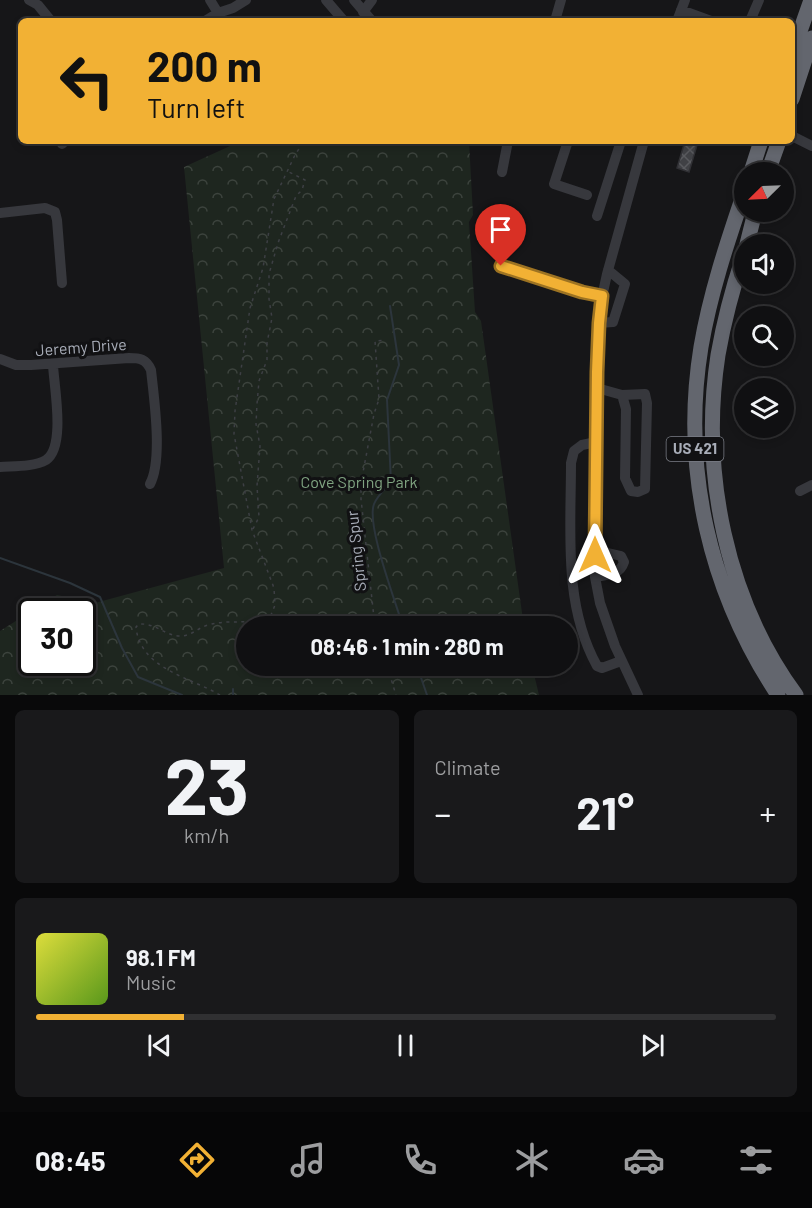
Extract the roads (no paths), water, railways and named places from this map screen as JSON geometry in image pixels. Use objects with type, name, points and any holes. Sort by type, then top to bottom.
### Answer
[{"type":"highway","points":[[795,45],[811,0]]},
{"type":"highway","points":[[795,90],[812,39]]},
{"type":"highway","points":[[754,162],[760,144]]},
{"type":"highway","points":[[771,162],[777,144]]},
{"type":"highway","name":"US 421","points":[[735,222],[719,270],[701,346],[695,399],[696,455],[702,511],[716,568],[736,622],[778,695]]},
{"type":"highway","name":"US 421","points":[[734,287],[718,357],[713,432],[716,483],[729,553],[748,610],[770,658],[796,695]]},
{"type":"street","points":[[29,0],[38,5],[49,18]]},
{"type":"street","points":[[210,0],[221,17],[246,0]]},
{"type":"street","points":[[326,0],[341,18]]},
{"type":"street","points":[[354,0],[369,18]]},
{"type":"street","points":[[363,12],[372,0]]},
{"type":"street","points":[[556,18],[561,0]]},
{"type":"street","points":[[751,18],[759,0]]},
{"type":"street","points":[[683,5],[704,18]]},
{"type":"street","points":[[795,138],[812,146]]},
{"type":"street","points":[[502,172],[507,144]]},
{"type":"street","points":[[567,144],[554,184],[587,195]]},
{"type":"street","points":[[597,216],[620,144]]},
{"type":"street","points":[[638,695],[621,661],[604,618],[596,577],[596,442],[599,323],[602,296],[643,144]]},
{"type":"street","points":[[0,213],[45,207],[55,212],[62,283]]},
{"type":"street","points":[[501,266],[582,292],[602,296]]},
{"type":"street","points":[[599,323],[613,322],[625,284],[608,270]]},
{"type":"street","name":"Jeremy Drive","points":[[0,359],[23,365],[129,358],[140,358],[148,363],[151,370],[157,442],[156,468],[150,484]]},
{"type":"street","points":[[0,467],[33,464],[47,459],[52,454],[57,440],[53,364]]},
{"type":"street","points":[[597,388],[622,395],[645,394],[647,403],[645,489],[638,492],[631,491],[625,478],[626,409],[622,395]]},
{"type":"street","points":[[596,442],[574,451],[572,463],[573,592],[582,630],[597,666],[602,668],[621,661]]},
{"type":"street","points":[[800,491],[812,485]]},
{"type":"street","points":[[595,550],[621,556],[624,562],[622,568],[613,574],[596,577]]},
{"type":"waterway","points":[[390,306],[399,365],[387,400],[391,482],[375,501],[373,514],[378,546],[400,616]]},
{"type":"waterway","points":[[0,558],[70,583],[100,597],[122,648],[138,677],[182,695]]},
{"type":"waterway","points":[[420,676],[427,695]]},
{"type":"waterway","points":[[233,689],[233,695]]},
{"type":"park label","name":"Cove Spring Park","points":[[359,482]]}]
